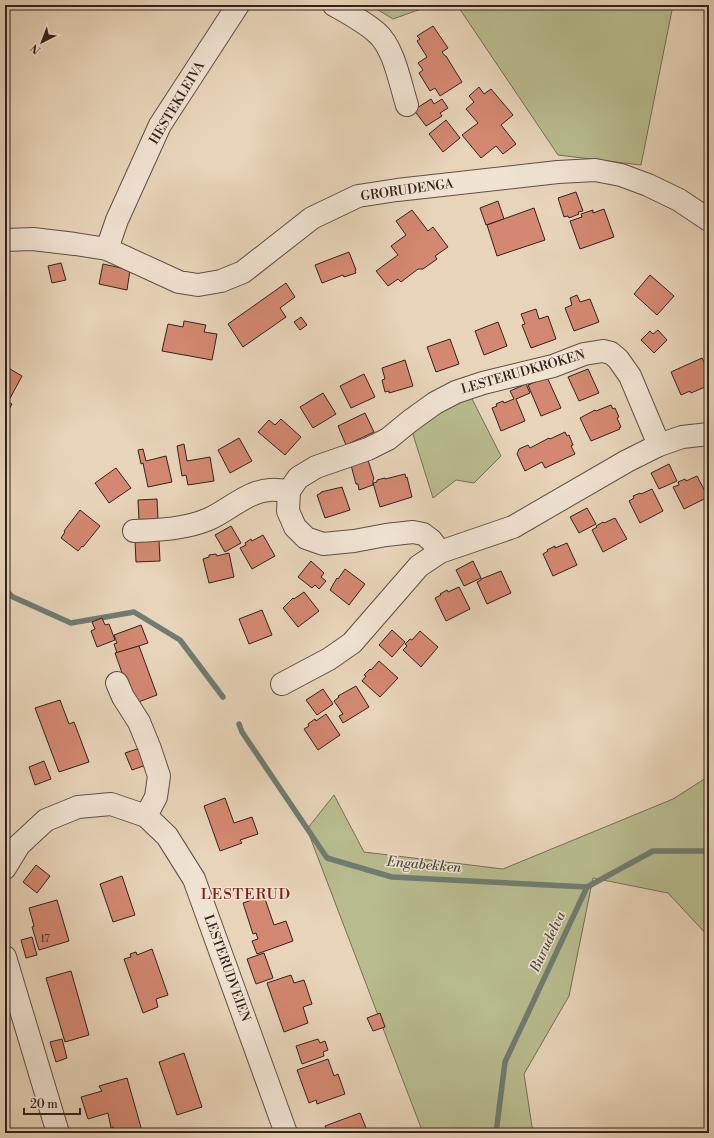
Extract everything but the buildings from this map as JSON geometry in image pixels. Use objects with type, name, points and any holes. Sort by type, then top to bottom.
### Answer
[{"type":"street","name":"HESTEKLEIVA","points":[[107,249],[116,220],[160,125],[238,5]]},
{"type":"street","points":[[334,5],[377,33],[391,53],[407,105]]},
{"type":"street","name":"GRORUDENGA","points":[[5,240],[33,239],[107,249],[179,282],[198,285],[221,281],[243,272],[312,218],[358,196],[397,190],[588,170],[622,175],[648,185],[679,200],[709,220]]},
{"type":"street","name":"LESTERUDKROKEN","points":[[289,491],[298,478],[316,467],[368,449],[388,439],[435,403],[456,392],[483,383],[553,366],[584,354],[603,351],[611,353],[618,359],[630,376],[659,445]]},
{"type":"street","points":[[282,684],[329,660],[352,643],[419,566],[440,552],[513,527],[627,461],[659,445],[682,438],[709,434]]},
{"type":"street","points":[[134,531],[184,526],[209,519],[252,495],[269,490],[289,491],[288,511],[295,526],[306,538],[323,544],[413,532],[423,534],[431,540],[440,552]]},
{"type":"street","points":[[117,683],[123,697],[139,722],[159,776],[156,797],[146,816]]},
{"type":"street","name":"LESTERUDVEIEN","points":[[5,868],[19,845],[46,820],[78,807],[111,804],[146,816],[167,836],[194,879],[286,1133]]},
{"type":"street","points":[[5,957],[58,1133]]},
{"type":"green space","points":[[370,5],[432,5],[393,19]]},
{"type":"green space","points":[[457,5],[673,5],[641,165],[558,155]]},
{"type":"green space","points":[[471,397],[501,456],[474,483],[456,480],[433,498],[411,428],[437,408]]},
{"type":"green space","points":[[709,776],[709,937],[668,893],[593,878],[569,996],[524,1074],[533,1133],[423,1133],[307,829],[334,795],[364,852],[503,869],[673,799]]},
{"type":"waterway","name":"Engabekken","points":[[5,590],[13,597],[71,623],[134,612],[180,640],[223,697]]},
{"type":"waterway","name":"Engabekken","points":[[239,724],[242,732],[327,858],[392,877],[587,887]]},
{"type":"waterway","name":"Burudelva","points":[[496,1133],[505,1062],[587,887],[653,851],[709,851]]},
{"type":"district","name":"LESTERUD","points":[[246,894]]}]
